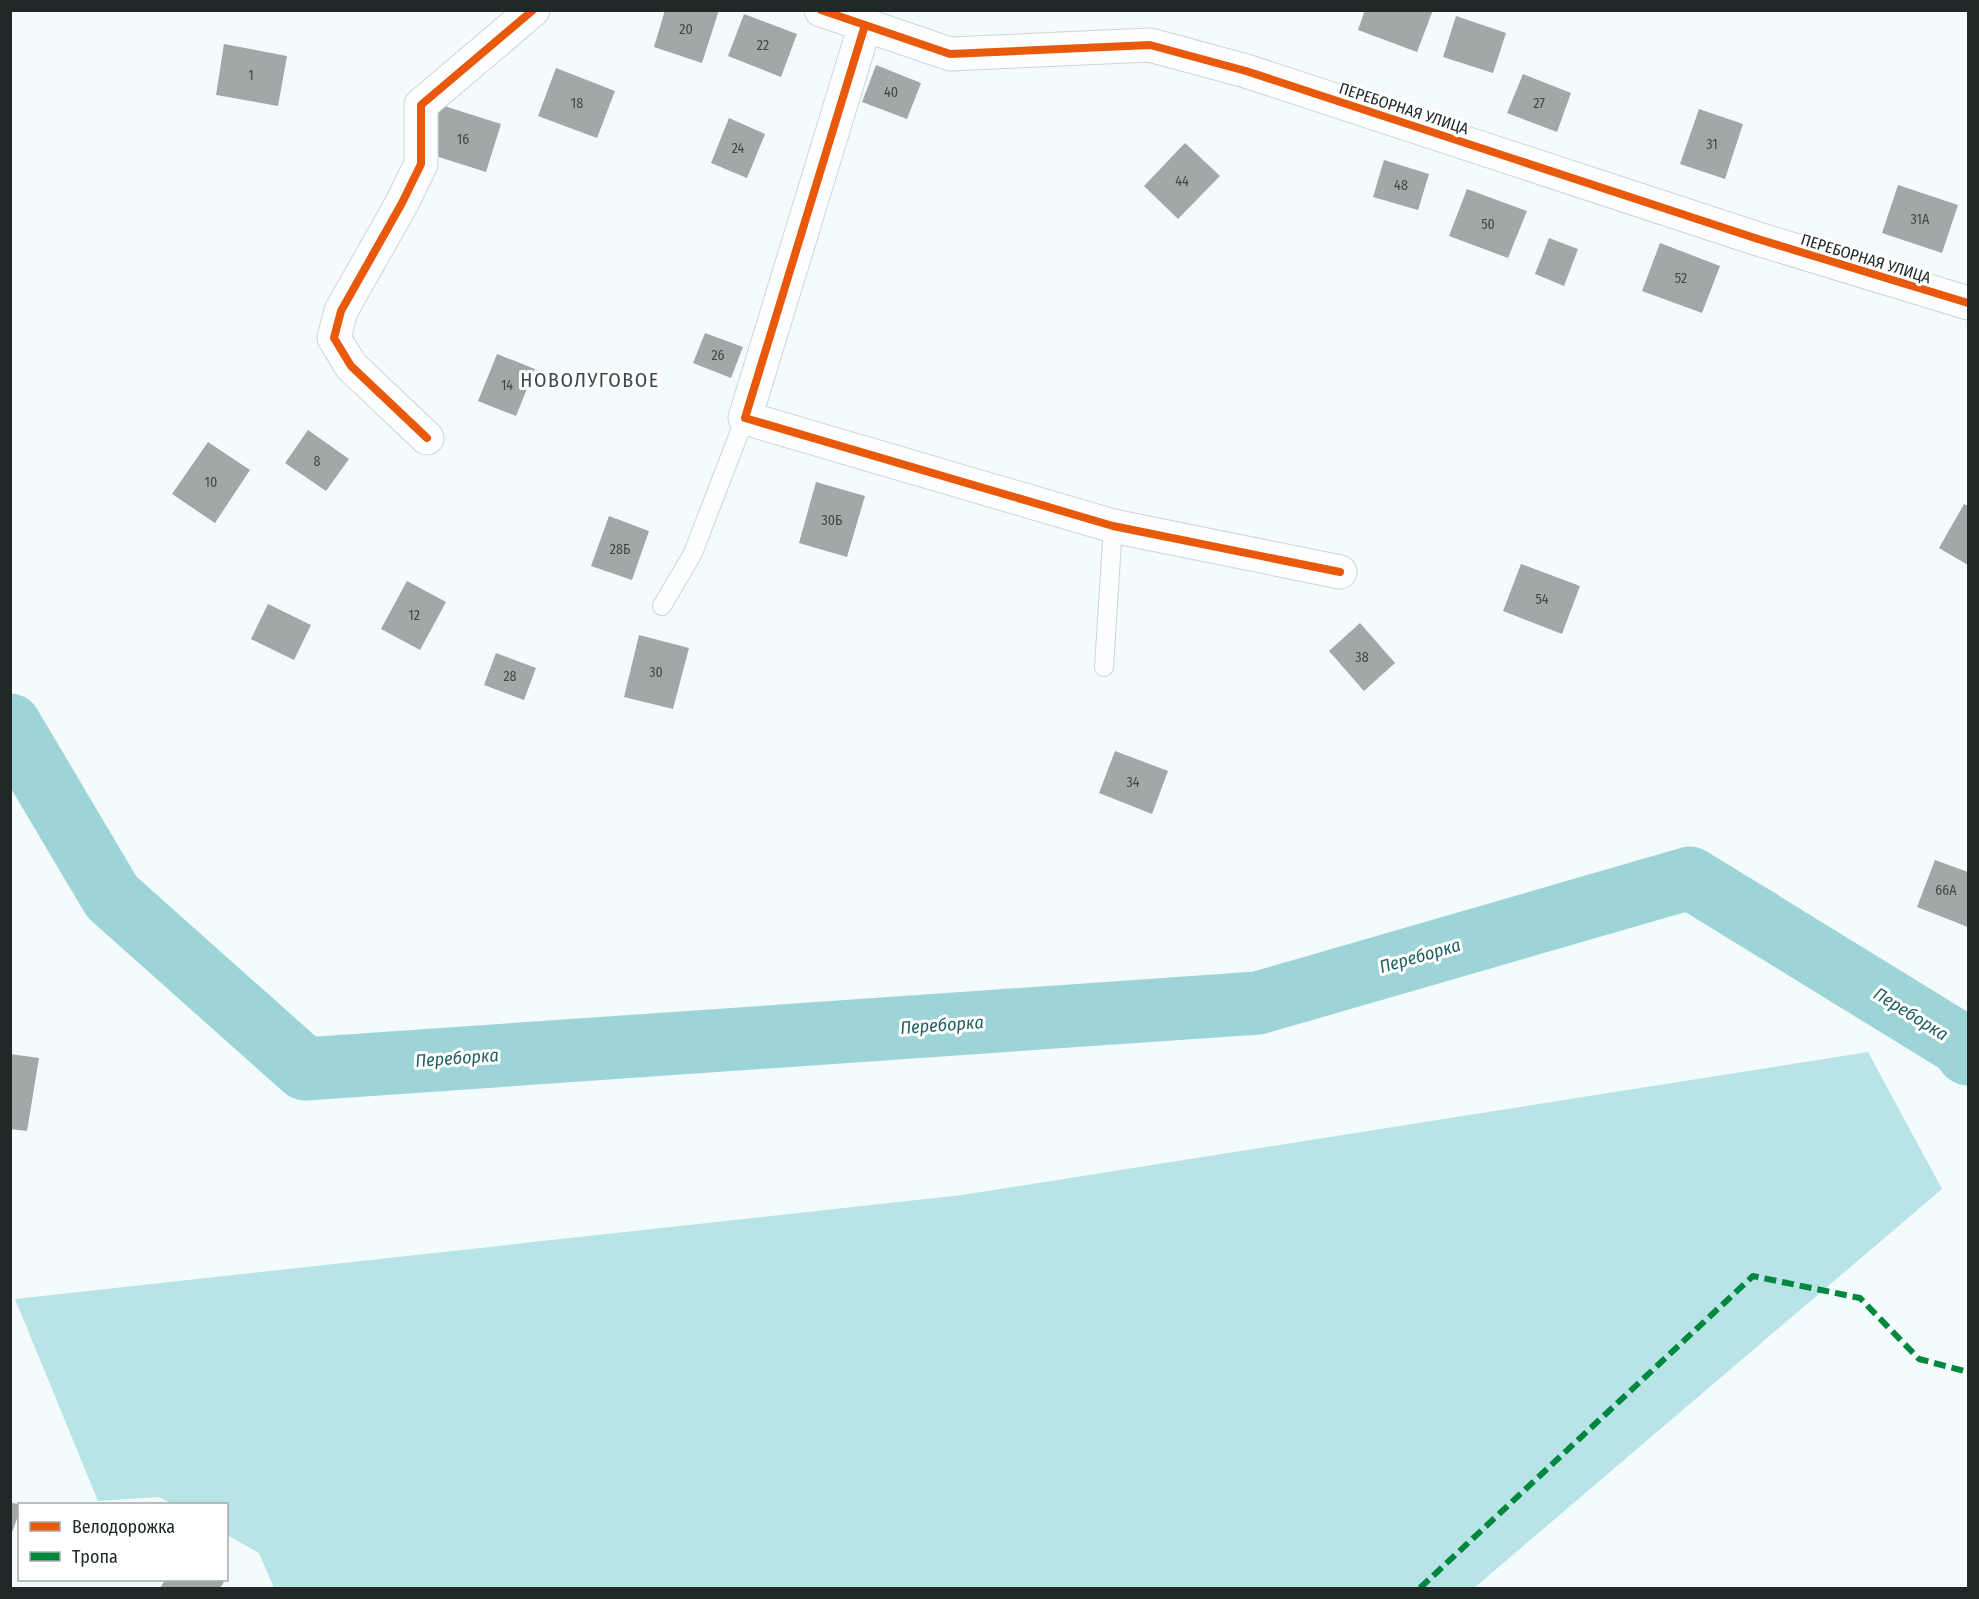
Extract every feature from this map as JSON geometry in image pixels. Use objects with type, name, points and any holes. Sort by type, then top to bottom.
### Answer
[{"type":"street","points":[[427,438],[351,366],[334,338],[341,311],[402,203],[421,164],[421,105],[533,10]]},
{"type":"street","name":"ПЕРЕБОРНАЯ УЛИЦА","points":[[821,10],[950,54],[1150,45],[1246,71],[1758,239],[1968,303]]},
{"type":"street","points":[[865,25],[745,418],[1113,526],[1340,572]]},
{"type":"lane","points":[[662,606],[693,553],[745,418]]},
{"type":"lane","points":[[1104,668],[1113,526]]},
{"type":"shaded area","points":[[1868,1052],[1942,1189],[1474,1588],[274,1588],[259,1553],[228,1536],[228,1503],[170,1503],[159,1497],[98,1501],[15,1299],[962,1195]]},
{"type":"building","points":[[665,10],[719,10],[702,63],[654,47]]},
{"type":"building","points":[[1365,10],[1433,10],[1417,52],[1358,30]]},
{"type":"building","points":[[744,14],[797,34],[781,77],[728,56]]},
{"type":"building","points":[[1456,16],[1506,33],[1493,73],[1443,57]]},
{"type":"building","points":[[224,44],[287,56],[278,106],[216,95]]},
{"type":"building","points":[[876,65],[921,83],[907,119],[862,102]]},
{"type":"building","points":[[556,68],[615,91],[597,138],[538,116]]},
{"type":"building","points":[[1523,74],[1571,93],[1557,132],[1507,113]]},
{"type":"building","points":[[441,105],[501,124],[486,172],[426,153]]},
{"type":"building","points":[[1699,109],[1743,124],[1725,179],[1680,164]]},
{"type":"building","points":[[729,118],[765,134],[747,178],[711,163]]},
{"type":"building","points":[[1185,143],[1220,176],[1178,219],[1144,186]]},
{"type":"building","points":[[1384,160],[1429,174],[1418,210],[1373,197]]},
{"type":"building","points":[[1898,185],[1958,205],[1942,253],[1882,233]]},
{"type":"building","points":[[1467,189],[1527,211],[1508,258],[1449,236]]},
{"type":"building","points":[[1549,238],[1578,249],[1564,286],[1535,274]]},
{"type":"building","points":[[1660,243],[1720,266],[1702,313],[1642,291]]},
{"type":"building","points":[[705,333],[743,347],[731,378],[693,363]]},
{"type":"building","points":[[497,354],[535,369],[516,416],[478,401]]},
{"type":"building","points":[[308,430],[349,459],[326,491],[285,463]]},
{"type":"building","points":[[208,442],[250,470],[215,523],[172,494]]},
{"type":"building","points":[[816,482],[865,496],[847,557],[799,543]]},
{"type":"building","points":[[1964,504],[1968,506],[1968,565],[1939,548]]},
{"type":"building","points":[[609,516],[649,531],[632,580],[591,566]]},
{"type":"building","points":[[1521,564],[1580,586],[1562,634],[1503,611]]},
{"type":"building","points":[[407,581],[446,602],[420,650],[381,629]]},
{"type":"building","points":[[268,604],[311,625],[294,660],[251,639]]},
{"type":"building","points":[[1360,623],[1395,663],[1364,691],[1329,651]]},
{"type":"building","points":[[639,635],[689,648],[673,709],[624,697]]},
{"type":"building","points":[[496,653],[536,668],[524,700],[484,685]]},
{"type":"building","points":[[1115,751],[1168,771],[1152,814],[1099,793]]},
{"type":"building","points":[[1935,860],[1968,872],[1968,927],[1917,907]]},
{"type":"building","points":[[10,1054],[39,1058],[27,1131],[10,1129]]},
{"type":"building","points":[[10,1502],[18,1504],[18,1516],[11,1535]]},
{"type":"building","points":[[164,1581],[224,1582],[220,1588],[160,1588]]},
{"type":"waterway","name":"Переборка","points":[[10,725],[112,897],[305,1069],[1258,1003],[1690,878],[1960,1044],[1968,1054]]},
{"type":"marked path","points":[[1420,1588],[1753,1276],[1860,1298],[1919,1359],[1968,1372]]},
{"type":"cycle path","points":[[427,438],[351,366],[334,338],[341,311],[402,203],[421,164],[421,105],[533,10]]},
{"type":"cycle path","points":[[821,10],[950,54],[1150,45],[1246,71],[1758,239],[1968,303]]},
{"type":"cycle path","points":[[865,25],[745,418],[1113,526],[1340,572]]},
{"type":"district","name":"НОВОЛУГОВОЕ","points":[[590,380]]}]
